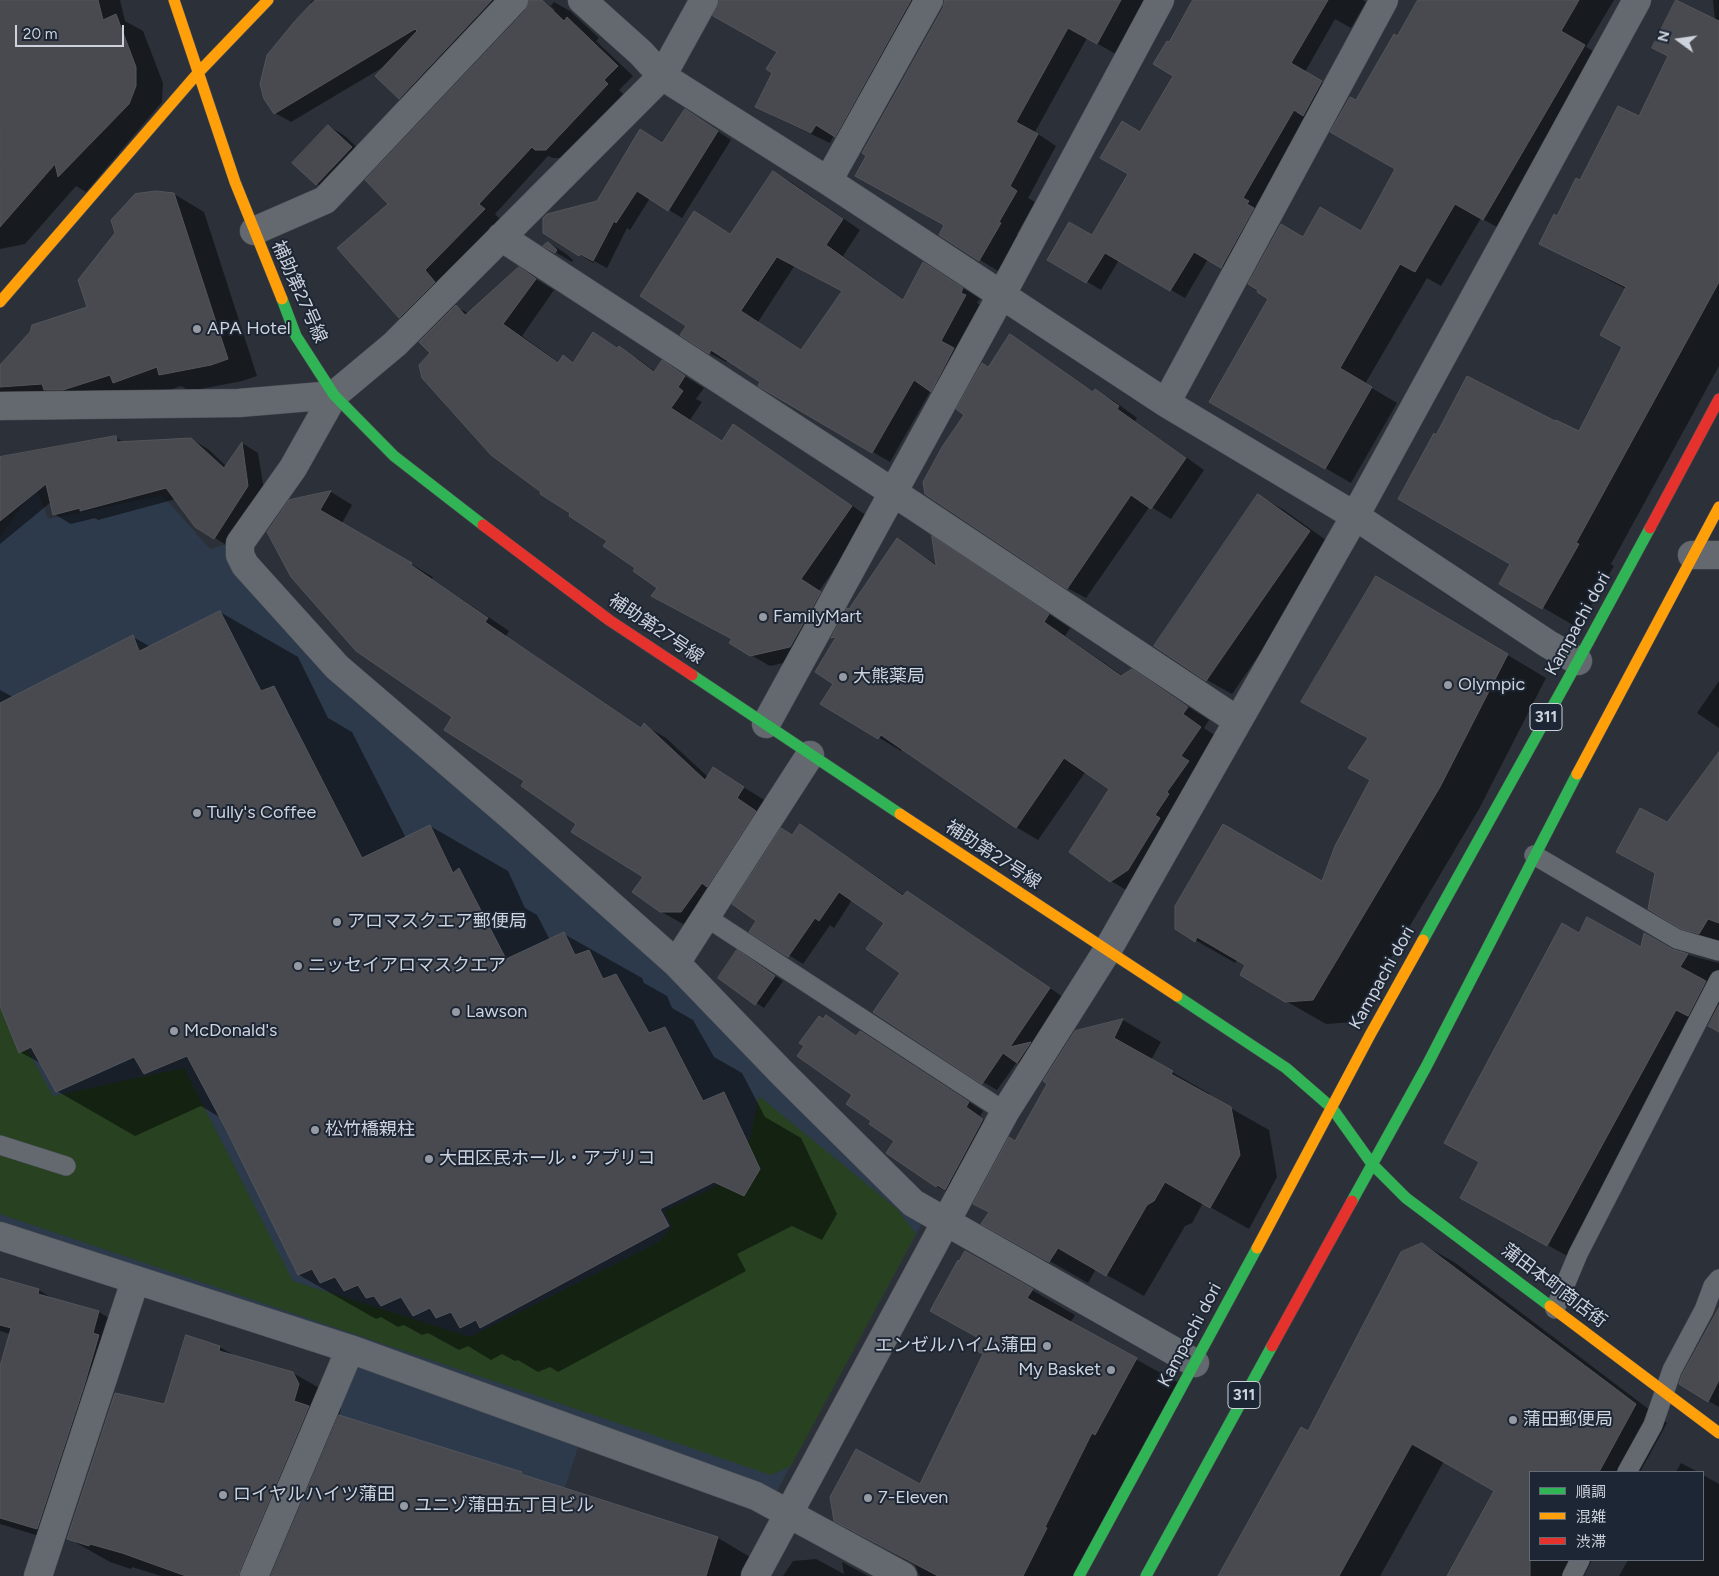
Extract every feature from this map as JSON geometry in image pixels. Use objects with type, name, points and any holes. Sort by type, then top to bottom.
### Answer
[{"type":"street","name":"補助第27号線","points":[[174,0],[234,182],[296,336],[334,396],[394,456],[542,571],[609,620],[810,755],[1286,1068],[1332,1108]]},
{"type":"street","points":[[0,302],[197,74],[268,0]]},
{"type":"street","points":[[254,231],[325,200],[514,0]]},
{"type":"street","points":[[582,0],[640,53],[662,76],[828,181],[1166,403],[1355,516],[1548,644],[1578,661]]},
{"type":"street","points":[[704,0],[662,76],[395,344],[334,396],[293,468],[240,543],[240,555],[246,565],[337,667],[513,818],[676,962],[783,1074],[913,1203],[1195,1364]]},
{"type":"street","points":[[828,181],[929,0]]},
{"type":"street","points":[[766,724],[1002,294],[1160,0]]},
{"type":"street","points":[[1166,403],[1384,0]]},
{"type":"street","points":[[755,1576],[1005,1112],[1107,951],[1355,516],[1637,0]]},
{"type":"street","points":[[501,237],[1238,721]]},
{"type":"street","points":[[0,406],[239,403],[334,396]]},
{"type":"street","name":"Kampachi dori","points":[[1079,1576],[1195,1364],[1370,1035],[1578,661],[1719,399]]},
{"type":"street","name":"311","points":[[1146,1576],[1426,1067],[1534,855],[1719,506]]},
{"type":"street","points":[[1692,555],[1719,556]]},
{"type":"street","points":[[676,962],[810,755]]},
{"type":"street","name":"蒲田本町商店街","points":[[1332,1108],[1372,1164],[1406,1198],[1719,1433]]},
{"type":"street","points":[[0,1236],[350,1349],[756,1496],[903,1576]]},
{"type":"street","points":[[38,1576],[135,1281]]},
{"type":"street","points":[[254,1576],[350,1349]]},
{"type":"lane","points":[[1534,855],[1677,939],[1719,951]]},
{"type":"lane","points":[[706,917],[1005,1112]]},
{"type":"lane","points":[[1555,1309],[1585,1258],[1719,980]]},
{"type":"lane","points":[[0,1145],[66,1166]]},
{"type":"lane","points":[[1628,1471],[1653,1425],[1672,1370],[1704,1310],[1713,1286],[1719,1278]]},
{"type":"lane","points":[[1572,1576],[1580,1561]]},
{"type":"shaded area","points":[[36,487],[48,519],[162,495],[210,549],[231,543],[333,667],[628,917],[925,1218],[772,1500],[581,1438],[536,1576],[250,1576],[338,1357],[0,1242],[0,536]]},
{"type":"green space","points":[[0,1000],[53,1096],[184,1068],[293,1281],[470,1337],[659,1242],[672,1227],[665,1211],[717,1186],[750,1139],[759,1096],[897,1209],[916,1234],[791,1466],[771,1475],[0,1214]]},
{"type":"building","points":[[0,0],[98,0],[103,20],[116,14],[136,67],[136,86],[129,104],[58,177],[55,164],[0,227]]},
{"type":"building","points":[[315,0],[492,0],[399,99],[375,76],[417,31],[415,29],[274,114],[264,99],[260,84],[267,55]]},
{"type":"building","points":[[529,0],[542,0],[564,21],[567,17],[618,66],[604,80],[608,84],[546,150],[535,150],[532,147],[479,204],[485,209],[425,270],[435,282],[399,318],[337,248],[388,204],[365,180],[525,11]]},
{"type":"building","points":[[720,0],[911,0],[835,137],[816,125],[811,133],[755,107],[772,73],[766,69],[777,52],[713,16]]},
{"type":"building","points":[[945,0],[1121,0],[1097,44],[1068,28],[1016,122],[1038,134],[1010,186],[1017,191],[979,261],[939,235],[944,225],[855,176],[866,156],[862,153],[943,8]]},
{"type":"building","points":[[1193,0],[1328,0],[1291,63],[1322,81],[1303,116],[1294,110],[1243,198],[1249,201],[1247,204],[1254,208],[1221,268],[1194,252],[1170,291],[1105,253],[1086,283],[1047,260],[1069,222],[1092,235],[1128,174],[1100,158],[1122,121],[1140,132],[1173,76],[1153,64],[1167,41],[1169,42]]},
{"type":"building","points":[[1418,0],[1579,0],[1561,31],[1585,45],[1483,220],[1455,204],[1415,272],[1400,264],[1340,368],[1372,387],[1325,469],[1209,402],[1268,299],[1248,284],[1281,224],[1303,237],[1320,207],[1361,231],[1395,169],[1330,132],[1350,97],[1356,100],[1394,34],[1397,36]]},
{"type":"building","points":[[1676,0],[1719,21],[1719,282],[1576,543],[1579,544],[1542,609],[1499,584],[1510,564],[1398,499],[1434,433],[1436,435],[1467,376],[1555,421],[1579,431],[1622,347],[1600,335],[1626,287],[1539,244],[1554,214],[1557,216],[1576,178],[1580,180],[1618,106],[1639,116],[1668,56],[1652,48]]},
{"type":"building","points":[[685,109],[718,131],[668,211],[637,191],[616,223],[614,221],[593,261],[580,254],[579,256],[543,233],[543,218],[547,214],[597,201],[640,129],[662,143]]},
{"type":"building","points":[[328,125],[352,147],[316,185],[292,163]]},
{"type":"building","points":[[773,171],[843,219],[826,245],[903,300],[923,262],[963,288],[961,293],[966,295],[941,341],[954,348],[931,392],[914,380],[872,453],[758,386],[760,382],[711,350],[709,354],[680,335],[686,326],[640,296],[694,211],[730,234]],"holes":[[[777,257],[842,291],[801,350],[741,311]]]},
{"type":"building","points":[[156,191],[174,193],[228,359],[211,365],[159,375],[157,367],[113,383],[110,375],[63,390],[44,390],[42,384],[0,387],[0,365],[30,332],[32,325],[87,307],[78,280],[115,233],[111,220],[135,194]]},
{"type":"building","points":[[548,242],[557,250],[555,253],[543,246]]},
{"type":"building","points":[[519,267],[536,279],[503,324],[558,363],[563,355],[573,363],[593,332],[617,348],[619,346],[654,372],[662,360],[685,376],[678,387],[683,391],[671,408],[722,441],[733,424],[852,506],[801,579],[821,592],[790,647],[750,656],[729,643],[732,639],[651,596],[657,588],[633,571],[635,568],[603,546],[607,541],[569,516],[570,513],[540,494],[541,492],[491,455],[422,378],[419,365],[430,353],[419,342],[456,305],[465,315]]},
{"type":"building","points":[[1010,334],[1093,392],[1095,389],[1119,406],[1117,409],[1186,458],[1151,509],[1131,495],[1067,589],[925,494],[923,482],[942,447],[964,415],[956,409],[982,363],[988,367]]},
{"type":"building","points":[[116,436],[117,442],[191,438],[224,468],[242,442],[248,486],[214,539],[195,527],[166,488],[80,511],[80,508],[53,515],[46,484],[0,521],[0,457]]},
{"type":"building","points":[[331,491],[320,510],[412,563],[411,565],[488,618],[485,622],[641,728],[644,723],[705,780],[713,767],[744,787],[737,798],[756,811],[707,887],[702,883],[681,912],[660,912],[632,892],[643,877],[571,832],[576,824],[521,786],[524,781],[444,730],[452,717],[356,651],[291,577],[267,532],[289,500]]},
{"type":"building","points":[[1258,494],[1310,531],[1206,681],[1154,646]]},
{"type":"building","points":[[932,536],[1049,614],[1044,622],[1121,676],[1132,669],[1188,707],[1183,714],[1201,727],[1181,756],[1189,761],[1167,792],[1169,794],[1155,815],[1160,818],[1128,870],[1110,882],[1069,852],[1109,789],[1064,758],[1016,828],[881,735],[878,739],[820,704],[833,684],[815,672],[836,637],[831,638],[847,608],[849,609],[897,538],[936,566]]},
{"type":"building","points":[[1376,576],[1508,654],[1440,787],[1313,1000],[1285,1002],[1240,975],[1245,965],[1197,937],[1195,942],[1175,929],[1175,906],[1223,824],[1322,881],[1335,846],[1370,780],[1348,768],[1368,738],[1301,702]]},
{"type":"building","name":"ニッセイアロマスクエア","points":[[220,611],[261,691],[274,686],[362,858],[430,825],[453,873],[459,868],[506,959],[564,932],[575,955],[589,950],[603,979],[616,974],[649,1033],[665,1027],[703,1101],[724,1092],[760,1169],[744,1196],[714,1182],[660,1209],[669,1226],[480,1328],[476,1320],[460,1328],[451,1312],[436,1318],[430,1308],[413,1316],[401,1297],[381,1306],[374,1296],[366,1298],[358,1285],[344,1291],[335,1277],[320,1283],[312,1269],[298,1275],[227,1131],[187,1056],[144,1074],[134,1057],[56,1092],[31,1047],[19,1053],[0,1006],[0,703],[133,635],[139,651]]},
{"type":"building","points":[[1719,752],[1719,923],[1708,919],[1699,934],[1681,929],[1648,909],[1655,873],[1616,852],[1640,808],[1667,822]]},
{"type":"building","points":[[800,824],[903,896],[907,891],[1050,988],[1010,1047],[1031,1042],[1017,1063],[1003,1053],[982,1084],[873,1012],[900,973],[866,949],[884,923],[839,892],[819,921],[815,918],[788,957],[749,932],[756,921],[732,904],[781,828],[792,835]]},
{"type":"building","points":[[1587,917],[1641,947],[1644,933],[1672,949],[1688,954],[1680,967],[1706,981],[1688,1016],[1676,1010],[1547,1246],[1460,1198],[1479,1162],[1444,1143],[1562,923],[1579,933]]},
{"type":"building","points":[[737,950],[775,976],[755,1005],[718,978]]},
{"type":"building","points":[[1719,1005],[1719,1032],[1708,1026]]},
{"type":"building","points":[[826,1015],[856,1036],[860,1031],[969,1102],[966,1107],[983,1119],[945,1190],[937,1185],[936,1187],[886,1153],[894,1141],[869,1124],[871,1121],[846,1104],[852,1095],[797,1056],[804,1046],[799,1043],[819,1016],[823,1019]]},
{"type":"building","points":[[1123,1019],[1114,1038],[1173,1071],[1171,1074],[1231,1107],[1240,1155],[1210,1208],[1165,1182],[1154,1201],[1147,1205],[1106,1276],[1058,1248],[1049,1262],[981,1224],[989,1212],[973,1204],[1009,1137],[1015,1141],[1047,1084],[1043,1081],[1075,1031]]},
{"type":"building","name":"蒲田郵便局","points":[[1422,1243],[1636,1404],[1600,1471],[1529,1471],[1530,1576],[1447,1576],[1494,1491],[1412,1444],[1339,1576],[1218,1576],[1301,1427],[1308,1431],[1401,1252]]},
{"type":"building","points":[[965,1251],[1033,1289],[1027,1298],[1137,1358],[1095,1435],[1092,1433],[1023,1576],[938,1576],[834,1521],[830,1497],[856,1449],[920,1484],[983,1354],[977,1351],[982,1340],[930,1311],[958,1260]]},
{"type":"building","points":[[0,1278],[39,1289],[38,1294],[99,1311],[93,1333],[99,1335],[37,1529],[0,1518],[0,1366],[11,1328],[0,1325]]},
{"type":"building","points":[[1719,1308],[1719,1380],[1708,1402],[1679,1384],[1682,1375]]},
{"type":"building","points":[[186,1335],[220,1346],[219,1351],[293,1372],[299,1384],[294,1401],[309,1406],[239,1576],[186,1576],[122,1553],[67,1539],[115,1393],[164,1404]]},
{"type":"building","points":[[339,1415],[522,1472],[521,1474],[718,1537],[706,1576],[271,1576]]},
{"type":"traffic: fast","points":[[282,299],[296,336],[334,395],[394,456],[483,525]]},
{"type":"traffic: fast","points":[[1423,940],[1650,528]]},
{"type":"traffic: fast","points":[[692,675],[900,814]]},
{"type":"traffic: fast","points":[[1352,1201],[1426,1067],[1577,774]]},
{"type":"traffic: fast","points":[[1177,996],[1286,1068],[1332,1108],[1372,1164],[1406,1198],[1550,1306]]},
{"type":"traffic: fast","points":[[1079,1576],[1257,1248]]},
{"type":"traffic: fast","points":[[1146,1576],[1272,1346]]},
{"type":"traffic: slow","points":[[174,0],[235,182],[282,299]]},
{"type":"traffic: slow","points":[[0,302],[197,74],[268,0]]},
{"type":"traffic: slow","points":[[1577,774],[1719,507]]},
{"type":"traffic: slow","points":[[900,814],[1177,996]]},
{"type":"traffic: slow","points":[[1257,1248],[1370,1035],[1423,940]]},
{"type":"traffic: slow","points":[[1550,1306],[1719,1433]]},
{"type":"traffic: jam","points":[[1650,528],[1719,399]]},
{"type":"traffic: jam","points":[[483,525],[609,620],[692,675]]},
{"type":"traffic: jam","points":[[1272,1346],[1352,1201]]},
{"type":"place","name":"APA Hotel","points":[[197,329]]},
{"type":"place","name":"FamilyMart","points":[[763,617]]},
{"type":"place","name":"大熊薬局","points":[[843,677]]},
{"type":"place","name":"Olympic","points":[[1448,685]]},
{"type":"place","name":"Tully's Coffee","points":[[197,813]]},
{"type":"place","name":"アロマスクエア郵便局","points":[[337,922]]},
{"type":"place","name":"ニッセイアロマスクエア","points":[[298,966]]},
{"type":"place","name":"Lawson","points":[[456,1012]]},
{"type":"place","name":"McDonald's","points":[[174,1031]]},
{"type":"place","name":"松竹橋親柱","points":[[315,1130]]},
{"type":"place","name":"大田区民ホール・アプリコ","points":[[429,1159]]},
{"type":"place","name":"エンゼルハイム蒲田","points":[[1047,1346]]},
{"type":"place","name":"My Basket","points":[[1111,1370]]},
{"type":"place","name":"蒲田郵便局","points":[[1513,1420]]},
{"type":"place","name":"ロイヤルハイツ蒲田","points":[[223,1495]]},
{"type":"place","name":"7-Eleven","points":[[868,1498]]},
{"type":"place","name":"ユニゾ蒲田五丁目ビル","points":[[404,1506]]}]
